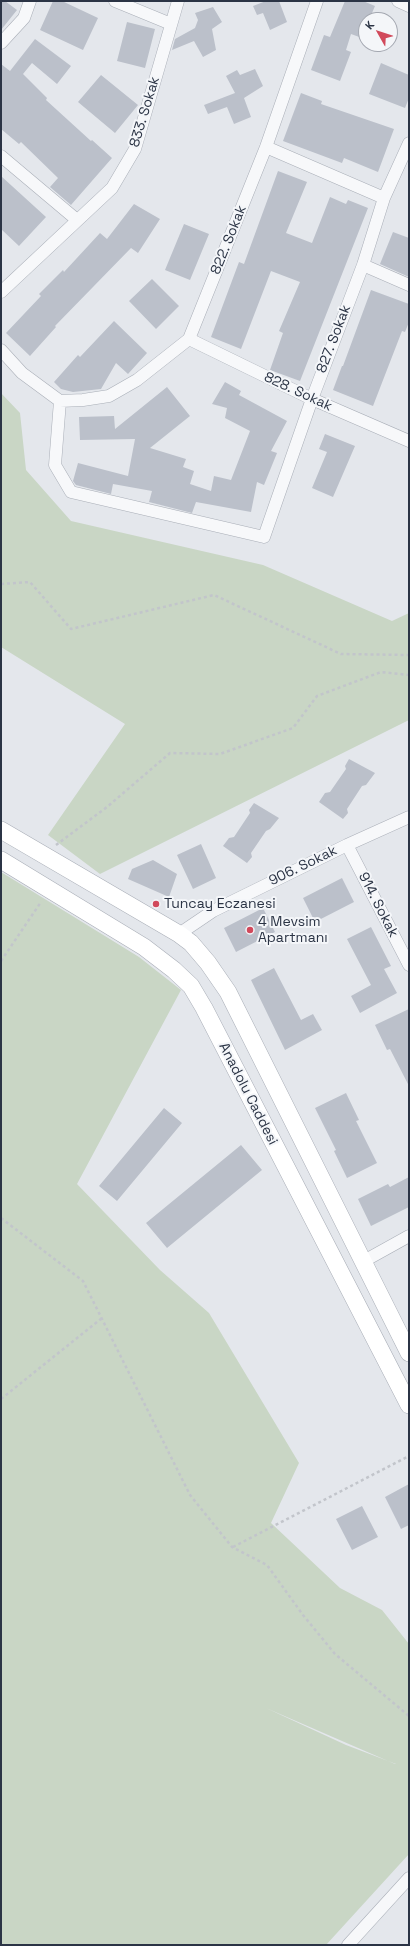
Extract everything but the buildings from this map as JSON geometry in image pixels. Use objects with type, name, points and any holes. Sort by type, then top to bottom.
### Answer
[{"type":"main road","name":"Anadolu Caddesi","points":[[1,830],[191,942],[228,992],[409,1353]]},
{"type":"main road","name":"Anadolu Caddesi","points":[[1,860],[144,947],[174,970],[191,986],[208,1015],[409,1405]]},
{"type":"street","points":[[1,43],[24,18],[30,1]]},
{"type":"street","points":[[116,1],[172,24]]},
{"type":"street","name":"833. Sokak","points":[[1,292],[112,188],[135,149],[178,1]]},
{"type":"street","name":"822. Sokak","points":[[60,401],[83,400],[109,396],[137,380],[189,339],[266,148],[317,1]]},
{"type":"street","points":[[398,1],[409,6]]},
{"type":"street","name":"827. Sokak","points":[[60,401],[55,465],[71,492],[264,537],[312,399],[363,265],[384,198],[409,143]]},
{"type":"street","points":[[266,148],[384,198]]},
{"type":"street","points":[[1,156],[78,220]]},
{"type":"street","points":[[363,265],[409,285]]},
{"type":"street","name":"828. Sokak","points":[[189,339],[312,399],[409,441]]},
{"type":"street","points":[[1,350],[22,373],[60,401]]},
{"type":"street","name":"906. Sokak","points":[[179,934],[213,911],[409,816]]},
{"type":"street","name":"914. Sokak","points":[[347,845],[409,965]]},
{"type":"street","points":[[364,1261],[409,1236]]},
{"type":"street","points":[[348,1945],[409,1878]]},
{"type":"path","points":[[1,584],[30,582],[71,629],[214,595],[341,654],[409,655]]},
{"type":"path","points":[[43,855],[107,807],[170,753],[220,754],[293,728],[317,696],[381,672],[409,676]]},
{"type":"path","points":[[1,961],[42,899]]},
{"type":"path","points":[[1,1218],[83,1281],[190,1495],[232,1547],[267,1565],[303,1615],[335,1654],[409,1716]]},
{"type":"path","points":[[1,1399],[102,1318]]},
{"type":"path","points":[[232,1547],[409,1456]]},
{"type":"green space","points":[[1,393],[20,413],[26,470],[71,521],[263,565],[392,621],[409,613],[409,720],[100,874],[48,835],[125,724],[1,647]]},
{"type":"green space","points":[[1,872],[139,957],[181,990],[77,1184],[160,1270],[209,1313],[299,1463],[271,1523],[340,1588],[382,1610],[409,1644],[409,1854],[326,1945],[1,1945]],"holes":[[[266,1708],[388,1761],[346,1745]]]},
{"type":"place","name":"Tuncay Eczanesi","points":[[156,904]]},
{"type":"place","name":"4 Mevsim Apartmanı","points":[[250,930]]}]
